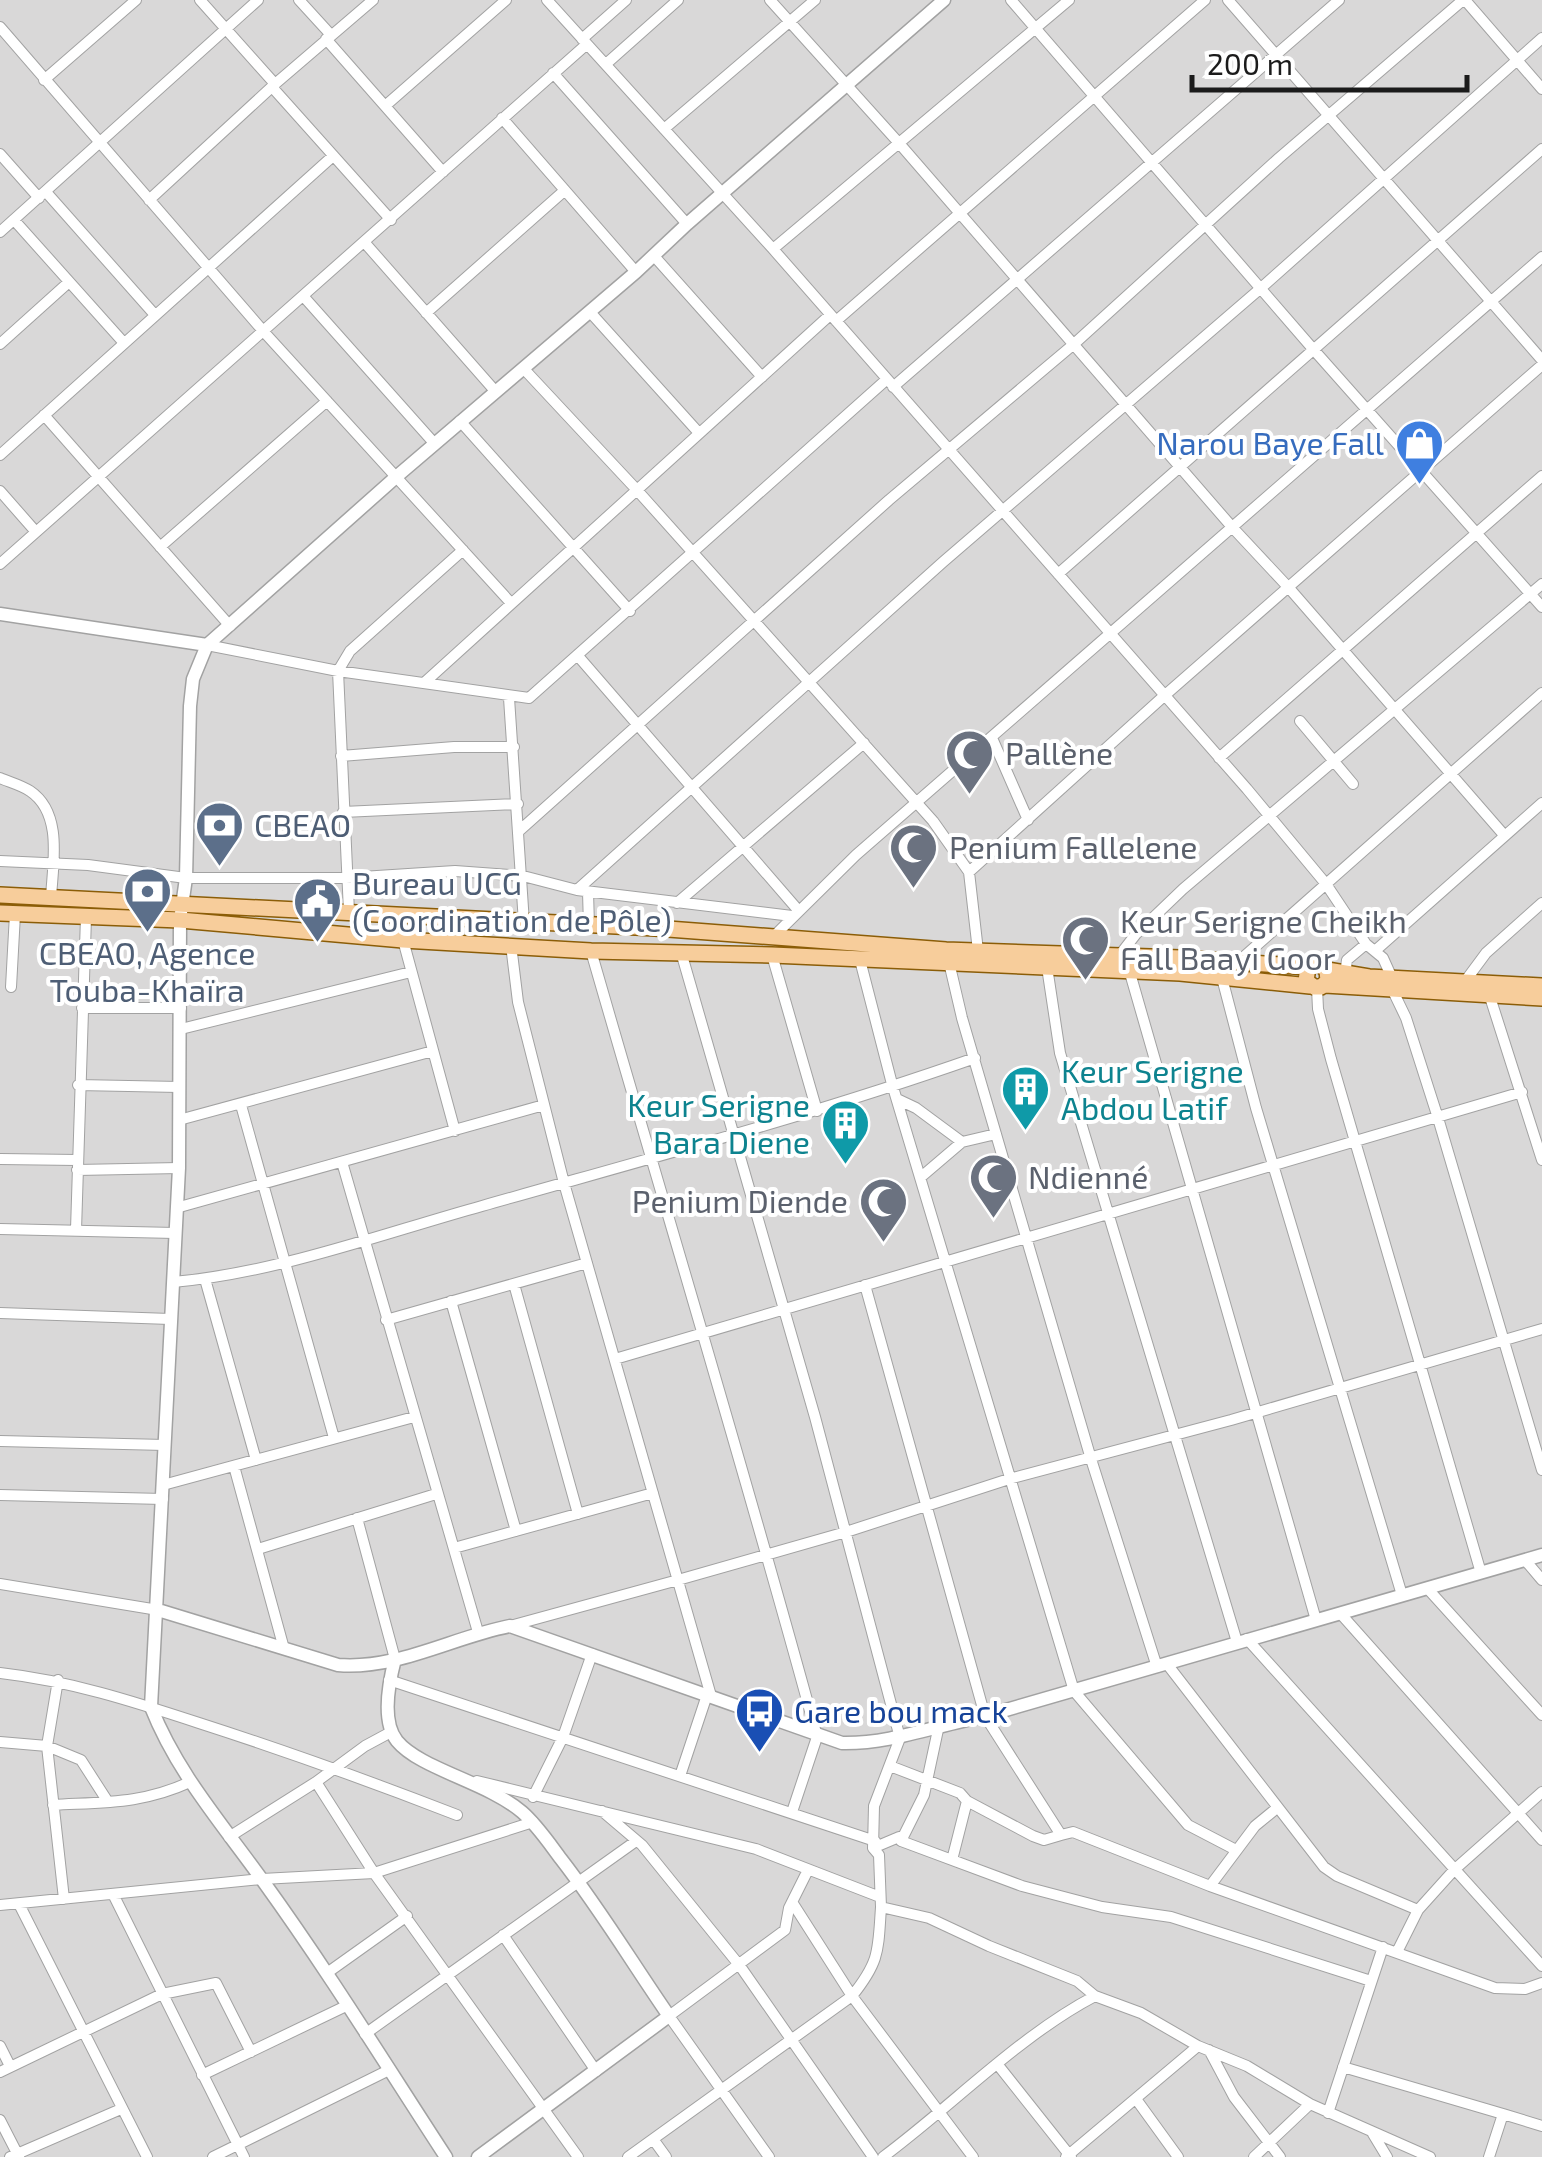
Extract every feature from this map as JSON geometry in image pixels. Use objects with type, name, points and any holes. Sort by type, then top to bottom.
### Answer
[{"type":"main road","points":[[0,895],[772,937],[1046,967],[1393,985],[1490,997],[1542,998]]},
{"type":"main road","points":[[8,914],[180,920],[403,940],[591,951],[860,960],[948,957],[978,951],[1308,967],[1318,964],[1320,982]]},
{"type":"main road","points":[[1320,982],[1345,974],[1393,985],[1466,980],[1542,986]]},
{"type":"street","points":[[44,80],[136,0]]},
{"type":"street","points":[[200,0],[391,220]]},
{"type":"street","points":[[0,232],[258,0]]},
{"type":"street","points":[[300,0],[444,172]]},
{"type":"street","points":[[148,200],[373,0]]},
{"type":"street","points":[[385,106],[506,0]]},
{"type":"street","points":[[547,0],[773,249],[1219,758],[1326,884],[1371,947],[1406,1018],[1542,1470]]},
{"type":"street","points":[[0,564],[391,220],[553,73],[626,0]]},
{"type":"street","points":[[606,64],[678,0]]},
{"type":"street","points":[[770,0],[1504,835]]},
{"type":"street","points":[[664,130],[815,0]]},
{"type":"street","points":[[446,2157],[262,1879],[190,1782],[151,1708],[179,1168],[180,920],[186,878],[194,678],[207,646],[434,443],[590,312],[944,0]]},
{"type":"street","points":[[1011,0],[1312,349],[1542,607]]},
{"type":"street","points":[[773,249],[1069,0]]},
{"type":"street","points":[[424,683],[762,377],[960,214],[1204,0]]},
{"type":"street","points":[[969,872],[1542,362],[1228,0]]},
{"type":"street","points":[[0,614],[509,698],[532,696],[690,551],[1016,280],[1339,0]]},
{"type":"street","points":[[519,831],[947,450],[1074,344],[1464,0],[1542,88]]},
{"type":"street","points":[[0,26],[264,332],[510,602]]},
{"type":"street","points":[[582,891],[692,786],[1542,38]]},
{"type":"street","points":[[553,73],[687,224]]},
{"type":"street","points":[[502,118],[636,272]]},
{"type":"street","points":[[1058,574],[1542,149]]},
{"type":"street","points":[[0,154],[155,315]]},
{"type":"street","points":[[0,455],[333,156]]},
{"type":"street","points":[[426,313],[564,191]]},
{"type":"street","points":[[14,220],[124,343]]},
{"type":"street","points":[[365,243],[496,392]]},
{"type":"street","points":[[654,256],[762,377]]},
{"type":"street","points":[[772,937],[856,855],[1542,257]]},
{"type":"street","points":[[0,344],[69,282]]},
{"type":"street","points":[[304,296],[434,443]]},
{"type":"street","points":[[590,312],[699,433]]},
{"type":"street","points":[[523,368],[932,820],[969,872],[978,951]]},
{"type":"street","points":[[160,547],[327,401]]},
{"type":"street","points":[[44,415],[230,626]]},
{"type":"street","points":[[460,421],[630,610]]},
{"type":"street","points":[[1219,758],[1542,476]]},
{"type":"street","points":[[0,491],[36,532]]},
{"type":"street","points":[[350,912],[338,671],[350,651],[463,550]]},
{"type":"street","points":[[1119,956],[1183,889],[1542,584]]},
{"type":"street","points":[[578,656],[745,846],[795,913]]},
{"type":"street","points":[[1239,961],[1542,694]]},
{"type":"street","points":[[509,698],[524,922]]},
{"type":"street","points":[[1300,722],[1353,784]]},
{"type":"street","points":[[992,738],[1028,820]]},
{"type":"street","points":[[677,903],[864,743]]},
{"type":"street","points":[[341,756],[454,747],[514,747]]},
{"type":"street","points":[[0,778],[30,791],[42,803],[53,829],[51,897]]},
{"type":"street","points":[[1345,974],[1346,960],[1371,947],[1542,803]]},
{"type":"street","points":[[343,812],[518,804]]},
{"type":"street","points":[[0,862],[88,865],[186,878],[346,878],[455,871],[523,876],[582,891],[677,903],[795,913]]},
{"type":"street","points":[[582,891],[589,926]]},
{"type":"street","points":[[1466,980],[1486,953],[1542,903]]},
{"type":"street","points":[[8,914],[12,986]]},
{"type":"street","points":[[76,1230],[86,917]]},
{"type":"street","points":[[403,940],[455,1130]]},
{"type":"street","points":[[511,945],[518,1002],[564,1183],[709,1695],[680,1776]]},
{"type":"street","points":[[591,951],[817,1734],[792,1812]]},
{"type":"street","points":[[628,2157],[852,1996],[872,1971],[878,1958],[881,1902],[874,1806],[900,1738],[846,1532],[682,952]]},
{"type":"street","points":[[772,955],[817,1111]]},
{"type":"street","points":[[948,957],[1091,1459],[1162,1665],[1332,1874],[1418,1910]]},
{"type":"street","points":[[860,960],[892,1084],[1074,1691],[1188,1825],[1236,1850]]},
{"type":"street","points":[[1046,967],[1060,1053],[1174,1436],[1242,1641],[1542,1966]]},
{"type":"street","points":[[180,1029],[412,972]]},
{"type":"street","points":[[1130,973],[1316,1620]]},
{"type":"street","points":[[1222,978],[1274,1167],[1402,1595]]},
{"type":"street","points":[[1320,982],[1322,1023],[1481,1573]]},
{"type":"street","points":[[1490,997],[1542,1160]]},
{"type":"street","points":[[82,1008],[181,1008]]},
{"type":"street","points":[[179,1120],[433,1051]]},
{"type":"street","points":[[173,1282],[205,1279],[284,1261],[564,1183],[817,1111],[975,1058]]},
{"type":"street","points":[[78,1085],[178,1088]]},
{"type":"street","points":[[615,1359],[1522,1092]]},
{"type":"street","points":[[897,1099],[962,1142]]},
{"type":"street","points":[[242,1105],[334,1438]]},
{"type":"street","points":[[176,1208],[544,1105]]},
{"type":"street","points":[[921,1177],[962,1142],[996,1134]]},
{"type":"street","points":[[0,1158],[179,1168]]},
{"type":"street","points":[[342,1162],[478,1632]]},
{"type":"street","points":[[0,1229],[175,1234]]},
{"type":"street","points":[[386,1320],[587,1263]]},
{"type":"street","points":[[205,1279],[256,1460]]},
{"type":"street","points":[[514,1284],[578,1514]]},
{"type":"street","points":[[866,1285],[985,1716],[1061,1835]]},
{"type":"street","points":[[452,1302],[516,1531]]},
{"type":"street","points":[[0,1313],[170,1319]]},
{"type":"street","points":[[0,1584],[158,1610],[338,1664],[357,1666],[395,1660],[478,1632],[678,1580],[846,1532],[1009,1479],[1174,1436],[1542,1329]]},
{"type":"street","points":[[0,1494],[163,1492],[234,1466],[414,1416]]},
{"type":"street","points":[[0,1441],[165,1445]]},
{"type":"street","points":[[234,1466],[283,1645]]},
{"type":"street","points":[[454,1548],[653,1492]]},
{"type":"street","points":[[258,1548],[436,1494]]},
{"type":"street","points":[[357,1518],[395,1660],[390,1680],[391,1732],[410,1754],[498,1794],[533,1822],[580,1883],[668,2016],[769,2157]]},
{"type":"street","points":[[510,1626],[842,1743],[886,1742],[1542,1555]]},
{"type":"street","points":[[1525,1560],[1542,1580]]},
{"type":"street","points":[[1427,1588],[1542,1715]]},
{"type":"street","points":[[1340,1612],[1542,1840]]},
{"type":"street","points":[[533,1796],[564,1737],[592,1654]]},
{"type":"street","points":[[0,1672],[58,1680],[151,1708],[335,1768],[457,1814]]},
{"type":"street","points":[[58,1680],[47,1746],[64,1899]]},
{"type":"street","points":[[390,1680],[792,1812],[874,1845],[899,1837],[1022,1886],[1102,1907],[1171,1917],[1371,1981]]},
{"type":"street","points":[[902,1841],[924,1795],[939,1725]]},
{"type":"street","points":[[229,1837],[391,1732]]},
{"type":"street","points":[[0,1742],[47,1746],[81,1760],[108,1802]]},
{"type":"street","points":[[890,1766],[960,1793],[966,1801],[1044,1840],[1073,1832],[1210,1886],[1495,1988],[1525,1989],[1542,1983]]},
{"type":"street","points":[[466,1778],[756,1850],[808,1870],[1077,1981],[1094,1996],[1141,2013],[1203,2048],[1247,2066],[1328,2113],[1430,2157]]},
{"type":"street","points":[[53,1804],[160,1796],[190,1782]]},
{"type":"street","points":[[316,1782],[374,1872],[578,2157]]},
{"type":"street","points":[[1397,1952],[1418,1910],[1454,1870],[1542,1792]]},
{"type":"street","points":[[952,1860],[966,1801]]},
{"type":"street","points":[[1210,1886],[1258,1822],[1277,1808]]},
{"type":"street","points":[[602,1811],[636,1840],[740,1966],[873,2157]]},
{"type":"street","points":[[0,1905],[374,1872],[533,1822]]},
{"type":"street","points":[[365,2034],[636,1840]]},
{"type":"street","points":[[478,2157],[785,1930],[792,1902],[808,1870]]},
{"type":"street","points":[[113,1894],[244,2157]]},
{"type":"street","points":[[792,1902],[852,1996],[973,2157]]},
{"type":"street","points":[[20,1904],[147,2157]]},
{"type":"street","points":[[326,1973],[407,1916]]},
{"type":"street","points":[[503,1935],[596,2070]]},
{"type":"street","points":[[1328,2113],[1383,1947]]},
{"type":"street","points":[[0,2046],[5,2069],[162,1994],[216,1983],[251,2052]]},
{"type":"street","points":[[883,2157],[941,2114],[1056,2017],[1094,1996]]},
{"type":"street","points":[[202,2076],[346,2006]]},
{"type":"street","points":[[998,2064],[1069,2156],[1136,2098],[1203,2048]]},
{"type":"street","points":[[1203,2048],[1280,2157]]},
{"type":"street","points":[[1344,2066],[1542,2126]]},
{"type":"street","points":[[214,2157],[389,2070]]},
{"type":"street","points":[[1136,2098],[1178,2157]]},
{"type":"street","points":[[1254,2157],[1310,2104]]},
{"type":"street","points":[[0,2120],[16,2156],[121,2108]]},
{"type":"street","points":[[1489,2157],[1503,2114]]},
{"type":"street","points":[[1373,2133],[1387,2157]]},
{"type":"street","points":[[652,2139],[666,2157]]},
{"type":"shaded area","points":[[0,0],[1542,0],[1542,2157],[0,2157]]},
{"type":"place","name":"Narou Baye Fall","points":[[1419,486]]},
{"type":"place","name":"Pallène","points":[[970,796]]},
{"type":"place","name":"CBEAO","points":[[219,868]]},
{"type":"place","name":"Penium Fallelene","points":[[914,890]]},
{"type":"place","name":"CBEAO, Agence Touba-Khaïra","points":[[147,934]]},
{"type":"place","name":"Bureau UCG (Coordination de Pôle)","points":[[317,944]]},
{"type":"place","name":"Keur Serigne Cheikh Fall Baayi Goor","points":[[1085,982]]},
{"type":"place","name":"Keur Serigne Abdou Latif","points":[[1026,1132]]},
{"type":"place","name":"Keur Serigne Bara Diene","points":[[845,1166]]},
{"type":"place","name":"Ndienné","points":[[993,1220]]},
{"type":"place","name":"Penium Diende","points":[[883,1244]]},
{"type":"place","name":"Gare bou mack","points":[[759,1754]]}]
